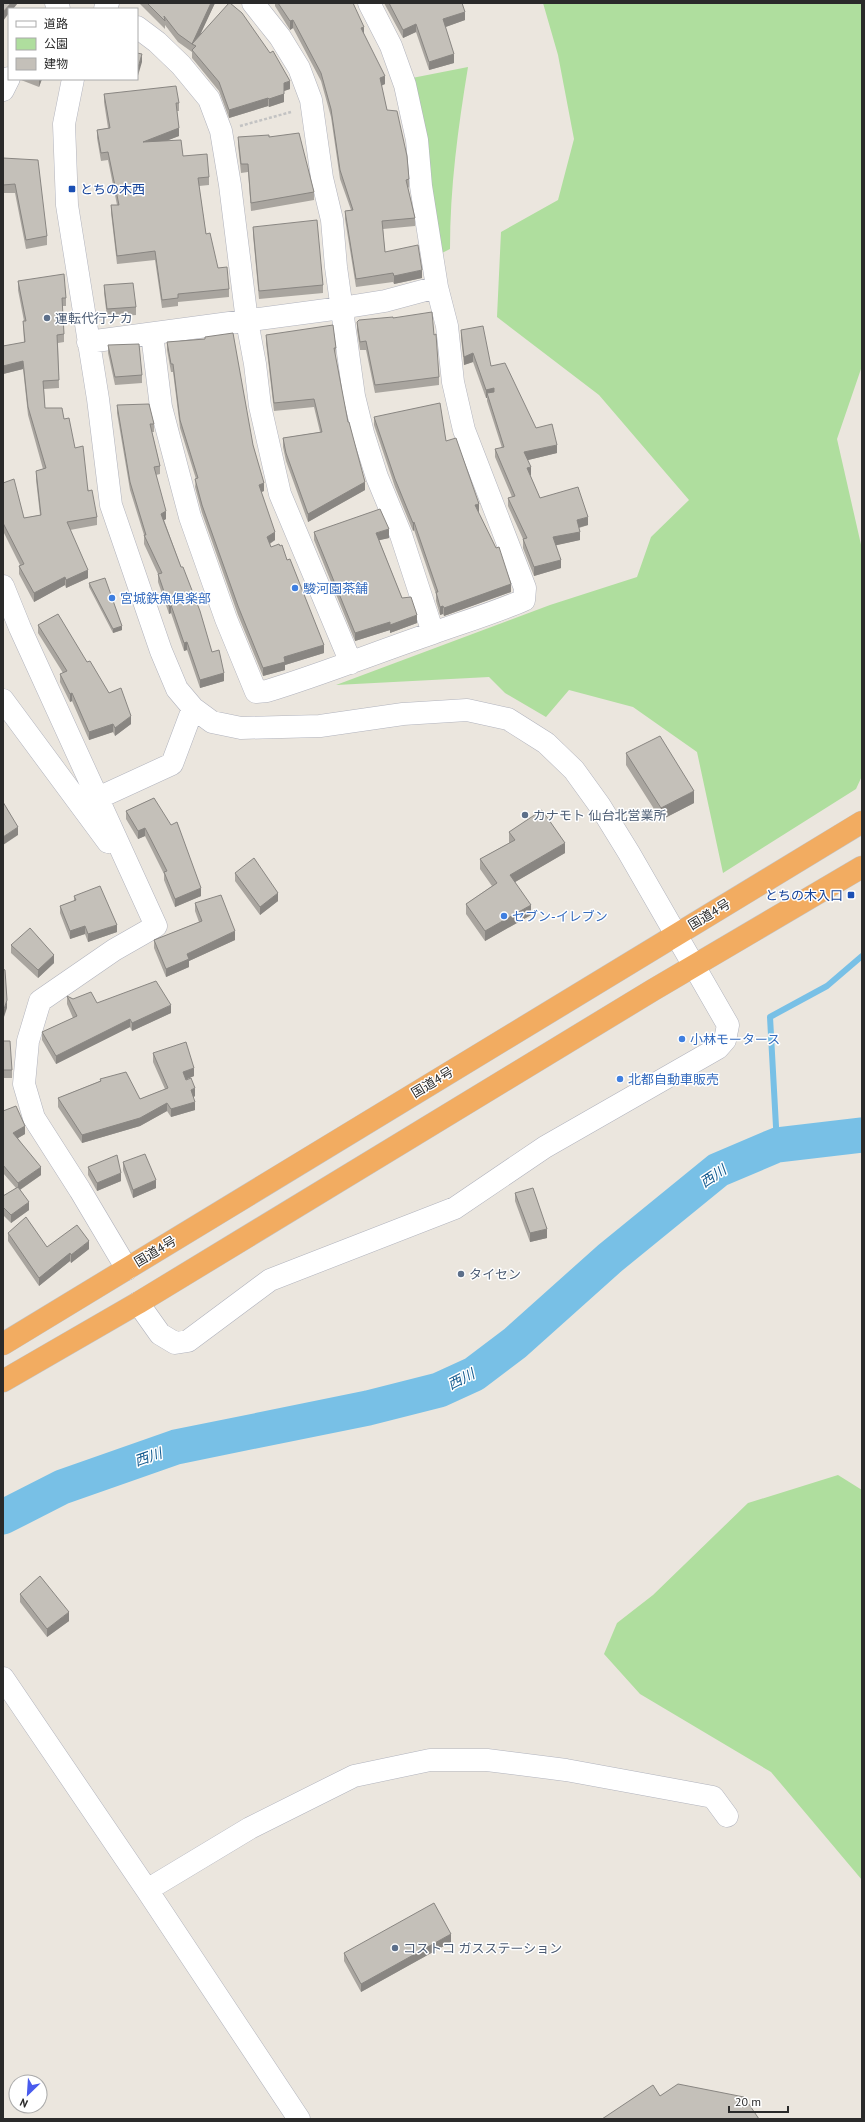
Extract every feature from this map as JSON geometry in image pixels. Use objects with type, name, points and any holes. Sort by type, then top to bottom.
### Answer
[{"type":"highway","name":"国道4号","points":[[3,1344],[862,822]]},
{"type":"highway","points":[[3,1382],[138,1303],[387,1150],[653,990],[695,967],[862,867]]},
{"type":"street","points":[[253,3],[280,37],[299,68],[311,100],[322,178],[332,220],[341,308],[354,396],[377,477],[401,535],[433,633]]},
{"type":"street","points":[[152,334],[161,407],[188,509],[226,619],[256,692],[274,689],[433,633],[488,616],[524,600],[526,588],[464,430],[453,382],[447,326],[437,287],[421,186],[417,140],[405,85],[391,46],[369,3]]},
{"type":"street","points":[[138,28],[157,42],[181,65],[209,99],[220,131],[231,193],[246,321],[255,364],[260,406],[280,494],[351,663]]},
{"type":"street","points":[[3,90],[8,80]]},
{"type":"street","points":[[73,80],[64,124],[67,205],[98,398],[111,505],[161,651],[177,689],[193,708],[212,722],[241,728],[320,726],[403,714],[467,710],[508,719],[546,743],[574,770],[600,806],[677,934],[728,1025],[725,1040],[718,1048],[545,1147],[455,1208],[270,1280],[188,1342],[175,1343],[160,1334],[138,1303]]},
{"type":"street","points":[[88,342],[341,308],[385,300],[437,287]]},
{"type":"street","points":[[3,586],[20,628],[156,926],[114,950],[40,1001],[28,1041],[24,1084],[34,1118],[80,1190],[127,1269]]},
{"type":"street","points":[[3,700],[132,874]]},
{"type":"street","points":[[98,798],[172,764],[193,708]]},
{"type":"street","points":[[3,1678],[147,1890],[299,2119]]},
{"type":"street","points":[[147,1890],[250,1828],[354,1776],[430,1760],[495,1761],[566,1770],[713,1797],[728,1816]]},
{"type":"path","points":[[220,131],[311,107]]},
{"type":"green space","points":[[543,3],[862,3],[862,366],[837,439],[862,549],[862,776],[856,789],[723,873],[697,752],[633,707],[569,690],[546,717],[505,693],[489,677],[336,685],[550,605],[637,577],[651,537],[689,500],[599,395],[497,317],[501,232],[558,200],[574,139],[558,55]]},
{"type":"green space","points":[[468,67],[455,158],[451,203],[450,249],[442,253],[412,78]]},
{"type":"green space","points":[[838,1475],[862,1490],[862,1880],[771,1772],[640,1694],[604,1654],[617,1623],[653,1595],[748,1503]]},
{"type":"building","points":[[3,3],[11,3],[3,12]]},
{"type":"building","points":[[147,3],[211,3],[192,44],[178,34],[164,16],[165,21]]},
{"type":"building","points":[[229,3],[242,13],[270,53],[273,51],[290,81],[284,83],[284,94],[229,110],[219,82],[192,50],[196,46],[192,44]]},
{"type":"building","points":[[278,3],[353,3],[364,27],[361,28],[385,76],[380,78],[387,110],[397,111],[407,156],[409,179],[406,180],[415,218],[382,221],[385,252],[418,245],[422,270],[394,276],[393,273],[356,279],[345,211],[353,210],[340,170],[331,109],[321,73],[293,20],[290,21]]},
{"type":"building","points":[[389,3],[462,3],[465,12],[443,19],[454,54],[429,62],[416,24],[403,30]]},
{"type":"building","points":[[138,53],[142,54],[138,68]]},
{"type":"building","points":[[176,86],[179,103],[176,103],[179,128],[143,142],[181,140],[183,156],[207,154],[209,177],[198,178],[206,234],[210,233],[218,268],[227,267],[229,289],[178,294],[178,298],[162,300],[155,251],[117,256],[111,205],[119,205],[108,152],[101,153],[97,130],[110,128],[104,94]]},
{"type":"building","points":[[299,133],[314,192],[251,203],[248,164],[241,164],[238,137],[269,135],[269,137]]},
{"type":"building","points":[[3,158],[38,160],[47,236],[26,240],[15,184],[3,185]]},
{"type":"building","points":[[317,220],[323,285],[259,291],[253,227]]},
{"type":"building","points":[[64,274],[66,298],[62,298],[64,334],[57,335],[59,380],[43,381],[45,408],[62,408],[64,419],[69,418],[75,448],[83,446],[88,491],[92,490],[97,517],[67,522],[88,570],[66,580],[65,577],[34,593],[19,566],[24,564],[3,523],[3,483],[14,479],[24,518],[41,515],[36,471],[46,468],[28,407],[23,361],[3,366],[3,346],[25,342],[23,321],[26,321],[18,281]]},
{"type":"building","points":[[133,283],[136,307],[107,309],[104,285]]},
{"type":"building","points":[[432,312],[434,335],[436,334],[439,377],[375,385],[366,341],[360,342],[357,322],[359,320],[393,318]]},
{"type":"building","points":[[333,325],[336,348],[334,348],[348,422],[365,482],[308,514],[286,453],[283,438],[322,432],[314,399],[274,403],[266,335]]},
{"type":"building","points":[[483,326],[491,366],[505,363],[536,428],[552,424],[557,445],[524,452],[531,467],[527,468],[540,498],[578,487],[588,517],[577,520],[580,532],[553,537],[561,560],[534,567],[523,539],[527,538],[508,498],[515,496],[495,449],[504,447],[487,393],[494,392],[494,388],[486,390],[473,353],[464,357],[461,330]]},
{"type":"building","points":[[233,333],[253,445],[264,483],[259,485],[275,532],[267,537],[271,547],[279,544],[280,546],[282,545],[287,560],[290,559],[324,645],[284,657],[285,662],[263,668],[238,606],[202,505],[195,479],[198,478],[180,420],[173,364],[171,364],[167,342],[205,339],[205,337]]},
{"type":"building","points":[[139,344],[142,375],[115,377],[108,345]]},
{"type":"building","points":[[440,403],[446,441],[456,438],[479,504],[475,505],[496,548],[499,547],[511,584],[444,608],[443,606],[440,607],[436,592],[438,592],[414,522],[413,523],[395,479],[374,417]]},
{"type":"building","points":[[149,404],[154,424],[150,424],[160,466],[154,467],[166,511],[161,514],[181,567],[183,567],[200,611],[212,652],[219,650],[224,673],[200,680],[187,642],[184,643],[171,605],[169,606],[158,574],[162,573],[144,535],[146,535],[130,482],[117,405]]},
{"type":"building","points":[[380,509],[389,529],[376,533],[402,598],[411,597],[417,615],[390,625],[390,622],[355,633],[314,532]]},
{"type":"building","points":[[105,578],[122,626],[113,629],[89,583]]},
{"type":"building","points":[[58,614],[87,662],[90,661],[109,693],[121,688],[131,716],[115,728],[113,724],[89,732],[72,693],[70,694],[60,674],[67,671],[38,625]]},
{"type":"building","points":[[660,736],[694,791],[661,808],[626,753]]},
{"type":"building","points":[[154,798],[171,825],[177,822],[201,888],[175,899],[164,872],[167,871],[145,828],[138,831],[126,811]]},
{"type":"building","points":[[3,802],[18,827],[3,837]]},
{"type":"building","points":[[542,810],[565,843],[510,875],[531,905],[485,931],[466,904],[497,883],[480,859],[515,840],[509,832]]},
{"type":"building","points":[[254,858],[278,893],[260,907],[235,873]]},
{"type":"building","points":[[100,886],[117,925],[88,934],[85,926],[70,931],[60,906],[76,900],[74,896]]},
{"type":"building","points":[[221,895],[235,931],[187,954],[189,959],[166,969],[154,940],[202,921],[195,903]]},
{"type":"building","points":[[30,928],[54,955],[38,970],[11,945]]},
{"type":"building","points":[[3,969],[5,970],[7,1000],[3,1012]]},
{"type":"building","points":[[156,981],[171,1005],[132,1023],[130,1019],[56,1056],[42,1032],[77,1016],[67,996],[73,999],[91,992],[97,1003]]},
{"type":"building","points":[[3,1041],[10,1041],[12,1070],[3,1070]]},
{"type":"building","points":[[186,1042],[194,1068],[183,1072],[186,1080],[191,1078],[195,1088],[191,1090],[195,1102],[171,1109],[167,1103],[140,1118],[82,1135],[58,1098],[101,1081],[100,1079],[126,1072],[140,1099],[168,1088],[153,1053]]},
{"type":"building","points":[[16,1106],[25,1126],[13,1133],[41,1167],[18,1183],[3,1165],[3,1111]]},
{"type":"building","points":[[145,1154],[156,1180],[133,1190],[123,1162]]},
{"type":"building","points":[[117,1155],[121,1173],[97,1183],[88,1167]]},
{"type":"building","points":[[18,1187],[29,1202],[11,1215],[3,1207],[3,1196]]},
{"type":"building","points":[[533,1188],[547,1229],[530,1233],[515,1193]]},
{"type":"building","points":[[26,1217],[47,1247],[77,1225],[89,1241],[71,1255],[70,1253],[39,1278],[8,1233]]},
{"type":"building","points":[[40,1576],[69,1612],[47,1629],[20,1594]]},
{"type":"building","points":[[434,1903],[451,1934],[361,1984],[344,1953]]},
{"type":"building","points":[[678,2084],[744,2097],[759,2119],[602,2119],[653,2085],[660,2096]]},
{"type":"waterway","points":[[777,1145],[770,1017],[827,986],[862,956]]},
{"type":"waterway","name":"西川","points":[[3,1517],[62,1487],[176,1447],[368,1408],[439,1390],[474,1374],[515,1343],[610,1258],[718,1170],[777,1145],[862,1135]]},
{"type":"place","name":"とちの木西","points":[[72,189]]},
{"type":"place","name":"運転代行ナカ","points":[[47,318]]},
{"type":"place","name":"駿河園茶舗","points":[[295,588]]},
{"type":"place","name":"宮城鉄魚倶楽部","points":[[112,598]]},
{"type":"place","name":"カナモト 仙台北営業所","points":[[525,815]]},
{"type":"place","name":"とちの木入口","points":[[851,895]]},
{"type":"place","name":"セブン-イレブン","points":[[504,916]]},
{"type":"place","name":"小林モータース","points":[[682,1039]]},
{"type":"place","name":"北都自動車販売","points":[[620,1079]]},
{"type":"place","name":"タイセン","points":[[461,1274]]},
{"type":"place","name":"コストコ ガスステーション","points":[[395,1948]]}]
